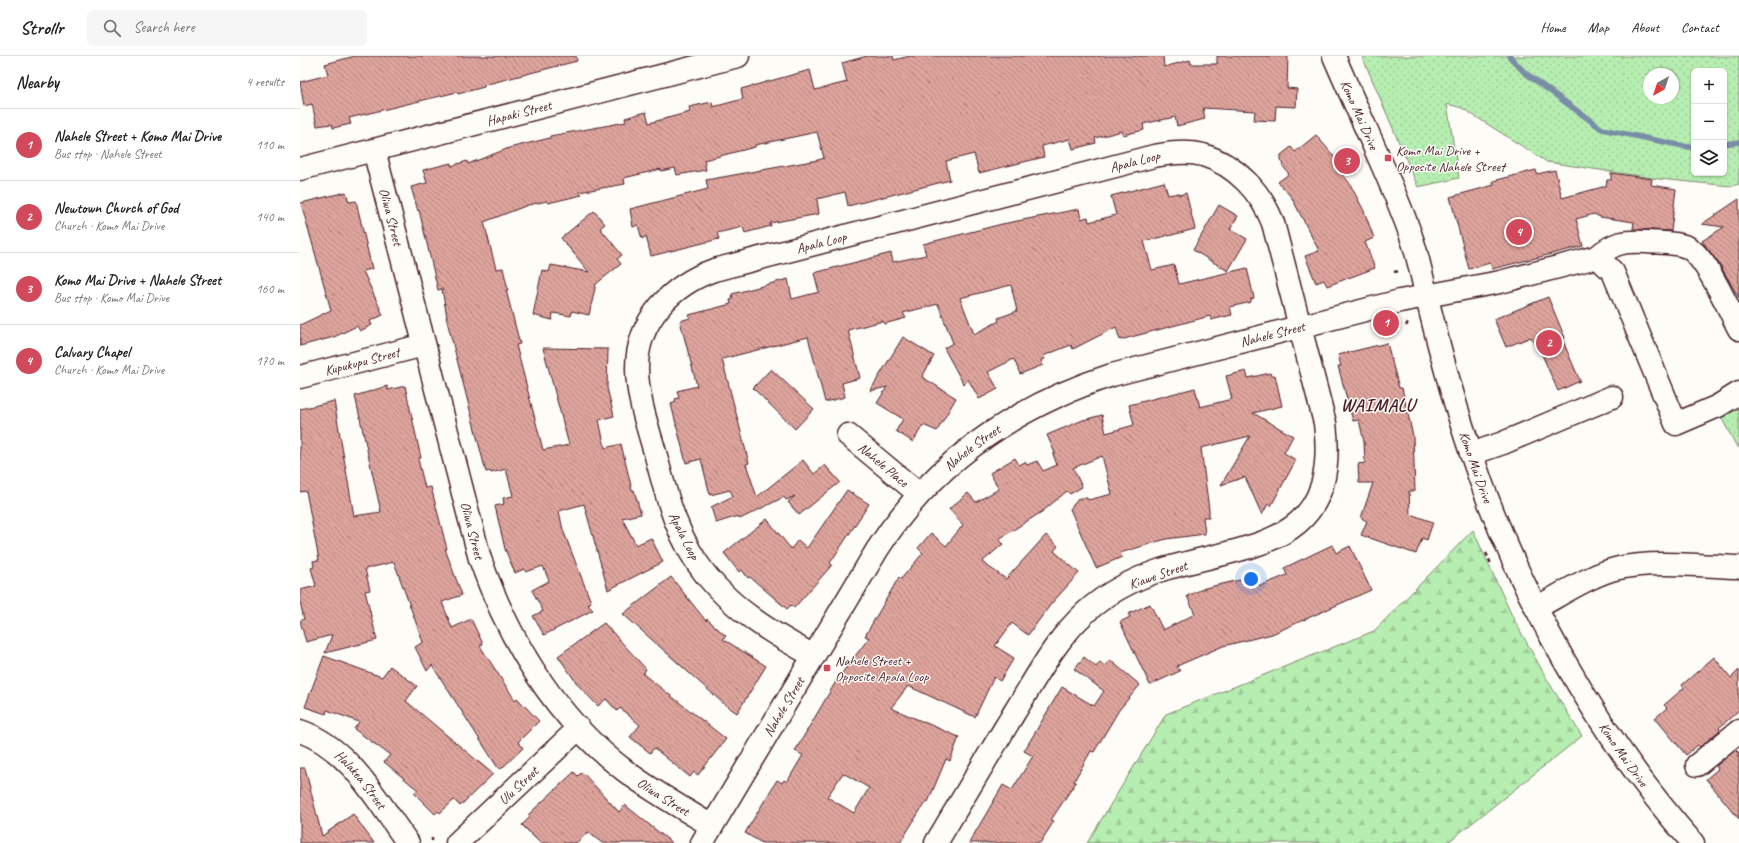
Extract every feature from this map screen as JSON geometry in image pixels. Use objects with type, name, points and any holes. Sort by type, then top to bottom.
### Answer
[{"type":"street","name":"Hapaki Street","points":[[300,169],[738,56]]},
{"type":"street","name":"Komo Mai Drive","points":[[1334,56],[1404,215],[1413,243],[1448,378],[1471,454],[1501,532],[1536,608],[1573,674],[1621,749],[1648,787],[1693,843]]},
{"type":"street","name":"Oliwa Street","points":[[374,150],[480,559],[504,619],[536,675],[579,728],[624,770],[652,790],[707,834]]},
{"type":"street","name":"Apala Loop","points":[[814,656],[756,622],[718,590],[689,551],[677,529],[668,504],[641,400],[637,368],[639,349],[650,319],[661,304],[682,284],[696,276],[714,270],[1154,156],[1188,153],[1203,155],[1229,167],[1247,182],[1268,209],[1300,327]]},
{"type":"street","points":[[1739,329],[1704,264],[1688,247],[1667,244],[1626,242],[1609,246],[1597,258],[1613,272],[1676,424],[1718,406],[1739,393]]},
{"type":"street","name":"Nahele Street","points":[[707,834],[886,536],[919,494],[952,462],[991,431],[1030,408],[1060,394],[1112,376],[1400,301],[1500,282],[1597,258]]},
{"type":"street","name":"Kiawe Street","points":[[936,843],[1046,661],[1070,628],[1085,613],[1110,594],[1147,575],[1263,543],[1289,529],[1303,518],[1316,502],[1324,478],[1328,444],[1325,423],[1300,327]]},
{"type":"street","name":"Kupukupu Street","points":[[300,377],[424,345]]},
{"type":"street","points":[[1471,454],[1503,443],[1612,397]]},
{"type":"street","name":"Nahele Place","points":[[848,435],[919,494]]},
{"type":"street","points":[[1536,608],[1606,572],[1618,568],[1640,565],[1739,567]]},
{"type":"street","name":"Ulu Street","points":[[457,843],[579,728]]},
{"type":"street","name":"Halakea Street","points":[[300,731],[321,740],[346,759],[408,843]]},
{"type":"street","points":[[1697,765],[1739,731]]},
{"type":"path","points":[[1394,272],[1399,271]]},
{"type":"path","points":[[1406,326],[1408,322]]},
{"type":"path","points":[[1486,553],[1491,564]]},
{"type":"green space","points":[[1362,56],[1739,56],[1739,184],[1731,186],[1659,179],[1547,162],[1462,108],[1447,104],[1459,178],[1418,187]]},
{"type":"green space","points":[[1739,409],[1739,447],[1737,447],[1721,417]]},
{"type":"green space","points":[[1473,530],[1513,618],[1548,681],[1582,736],[1447,843],[1087,843],[1166,714],[1374,631]]},
{"type":"building","points":[[355,56],[576,56],[577,61],[484,85],[484,87],[458,94],[457,92],[349,118],[351,124],[333,128],[332,124],[317,126],[312,104],[304,106],[300,82],[328,75],[325,64]]},
{"type":"building","points":[[867,56],[893,56],[894,60],[910,56],[1163,56],[1164,67],[1190,60],[1191,64],[1217,64],[1217,56],[1288,56],[1287,88],[1297,89],[1296,107],[1276,106],[1275,121],[1254,120],[1255,111],[1203,108],[1205,119],[1177,126],[1175,117],[1143,124],[1144,130],[1123,135],[1122,131],[1095,138],[1096,143],[1073,149],[1070,139],[1042,146],[1044,157],[979,173],[974,154],[946,161],[950,180],[848,206],[845,192],[817,199],[819,214],[770,223],[771,226],[745,233],[743,227],[717,233],[719,239],[651,256],[646,236],[642,239],[638,225],[633,227],[630,209],[708,189],[706,180],[824,158],[817,132],[755,145],[755,147],[704,160],[706,170],[677,175],[675,168],[661,171],[661,169],[624,178],[625,184],[579,192],[582,195],[548,203],[547,201],[528,205],[484,222],[496,269],[503,268],[508,290],[506,290],[520,344],[516,345],[543,450],[569,445],[543,348],[608,349],[607,388],[614,416],[599,420],[605,448],[621,444],[632,490],[634,490],[641,514],[622,518],[636,545],[651,538],[663,562],[608,590],[584,504],[559,511],[563,530],[591,602],[588,605],[593,610],[544,635],[533,616],[543,611],[532,590],[549,581],[543,566],[526,572],[524,569],[515,573],[505,549],[495,506],[504,504],[503,498],[513,496],[506,469],[491,473],[490,471],[486,472],[446,317],[442,289],[438,290],[419,210],[418,211],[411,187],[427,183],[423,170],[451,163],[451,166],[467,161],[468,164],[509,148],[550,138],[550,136],[626,122],[625,118],[646,112],[649,123],[690,112],[689,107],[712,102],[713,107],[743,99],[741,89],[810,70],[815,90],[847,82],[842,63]]},
{"type":"building","points":[[1316,135],[1337,160],[1334,163],[1350,184],[1364,211],[1374,238],[1365,242],[1375,268],[1327,286],[1324,280],[1316,283],[1305,256],[1319,251],[1292,198],[1278,182],[1289,174],[1282,165],[1284,164],[1281,161],[1281,155],[1291,147],[1295,152]]},
{"type":"building","points":[[1536,170],[1537,174],[1555,170],[1562,198],[1606,186],[1607,180],[1611,180],[1611,173],[1652,179],[1651,185],[1676,189],[1671,231],[1633,229],[1634,222],[1600,217],[1594,214],[1576,219],[1583,246],[1492,269],[1490,263],[1469,269],[1450,197],[1494,185],[1493,181]]},
{"type":"building","points":[[1164,182],[1168,195],[1179,193],[1179,195],[1186,193],[1195,229],[1168,236],[1166,234],[1166,236],[1144,241],[1152,270],[1174,265],[1179,284],[1247,268],[1254,298],[1251,299],[1251,302],[1230,307],[1232,315],[1211,320],[1210,316],[1120,340],[1116,327],[1073,349],[1071,345],[1043,356],[1045,359],[1041,360],[1043,365],[1020,374],[1014,359],[988,372],[998,389],[979,399],[968,379],[964,385],[944,348],[953,343],[938,304],[903,313],[906,318],[884,324],[883,321],[848,330],[860,378],[842,383],[845,397],[825,402],[808,337],[722,359],[749,463],[746,464],[757,497],[803,460],[814,474],[825,465],[840,482],[799,515],[788,502],[795,496],[786,500],[784,497],[740,519],[738,516],[716,523],[711,507],[733,496],[730,490],[710,495],[701,459],[686,463],[671,404],[676,402],[675,399],[679,398],[677,391],[697,386],[680,321],[690,318],[689,315],[731,304],[730,300],[733,299],[732,294],[788,279],[792,299],[819,292],[814,273],[891,253],[893,262],[926,255],[923,244],[1002,224],[1079,209],[1081,219],[1088,217],[1089,222],[1116,215],[1111,196]],"holes":[[[1011,285],[1017,311],[998,318],[999,321],[974,334],[960,298]]]},
{"type":"building","points":[[346,192],[349,202],[356,201],[372,269],[363,271],[383,315],[370,321],[372,325],[360,331],[357,326],[334,337],[300,346],[300,325],[331,310],[301,203]]},
{"type":"building","points":[[1739,199],[1739,298],[1720,265],[1702,241],[1724,227],[1702,224]]},
{"type":"building","points":[[1219,205],[1238,216],[1230,229],[1247,239],[1228,271],[1193,250]]},
{"type":"building","points":[[594,211],[605,224],[600,228],[622,255],[617,259],[621,264],[596,284],[589,315],[572,311],[571,316],[553,313],[552,320],[533,315],[542,270],[549,272],[551,265],[589,272],[561,238]]},
{"type":"building","points":[[1548,297],[1565,338],[1562,339],[1580,381],[1558,391],[1540,350],[1537,351],[1531,337],[1506,347],[1494,319]]},
{"type":"building","points":[[903,337],[934,356],[922,377],[956,398],[937,431],[923,425],[913,442],[896,431],[903,419],[877,403],[887,387],[870,391]]},
{"type":"building","points":[[1387,343],[1399,388],[1402,388],[1413,436],[1415,491],[1409,491],[1410,514],[1433,522],[1427,540],[1422,538],[1416,554],[1361,535],[1367,521],[1361,518],[1373,483],[1359,483],[1358,464],[1365,463],[1364,442],[1359,420],[1353,421],[1338,366],[1341,366],[1338,355]]},
{"type":"building","points":[[771,369],[814,409],[795,429],[753,388]]},
{"type":"building","points":[[1246,371],[1248,378],[1270,373],[1271,376],[1275,375],[1282,406],[1253,413],[1293,436],[1284,453],[1296,460],[1271,506],[1268,504],[1262,515],[1245,477],[1221,485],[1250,436],[1201,448],[1209,510],[1209,517],[1203,517],[1205,534],[1166,539],[1120,553],[1122,557],[1096,568],[1070,509],[1079,498],[1087,498],[1088,500],[1112,494],[1102,456],[1073,468],[1082,487],[1070,494],[1067,491],[1043,511],[999,539],[1003,544],[982,562],[1006,579],[1046,535],[1058,546],[1054,551],[1079,573],[1051,604],[1028,635],[1012,623],[995,646],[1014,658],[1000,681],[994,677],[975,717],[908,686],[891,708],[959,737],[950,761],[946,759],[928,802],[926,801],[900,843],[762,843],[745,833],[777,780],[782,783],[784,780],[787,782],[803,755],[795,751],[838,678],[869,638],[865,636],[899,577],[901,579],[923,553],[918,548],[931,533],[946,546],[963,525],[949,509],[968,493],[976,502],[999,489],[990,473],[1015,458],[1019,465],[1025,462],[1027,465],[1037,461],[1043,471],[1057,465],[1053,454],[1055,453],[1047,435],[1083,420],[1102,415],[1106,433],[1134,425],[1129,405],[1195,388],[1200,407],[1232,399],[1226,376]],"holes":[[[843,773],[869,788],[854,813],[827,797]]]},
{"type":"building","points":[[387,386],[388,390],[405,386],[421,458],[418,459],[425,488],[431,487],[447,549],[445,549],[462,595],[442,602],[452,628],[471,619],[483,644],[480,646],[515,700],[517,698],[539,721],[518,742],[523,748],[501,769],[498,768],[432,665],[427,671],[415,647],[423,642],[394,562],[365,569],[370,590],[365,591],[377,640],[325,653],[332,635],[306,642],[300,621],[304,619],[300,602],[300,590],[316,586],[311,568],[314,567],[313,561],[319,560],[306,491],[300,492],[300,409],[334,401],[354,516],[381,512],[355,396]]},
{"type":"building","points":[[847,490],[869,504],[830,563],[832,565],[794,608],[791,605],[787,609],[750,577],[748,578],[742,570],[739,572],[724,553],[767,519],[791,549],[798,540],[807,548]]},
{"type":"building","points":[[1332,545],[1336,553],[1350,546],[1371,590],[1272,634],[1223,646],[1177,666],[1180,671],[1150,685],[1120,622],[1130,617],[1128,614],[1150,604],[1163,630],[1195,614],[1187,596],[1205,588],[1257,576],[1260,586],[1287,575],[1284,568]]},
{"type":"building","points":[[671,577],[706,621],[707,619],[726,636],[723,639],[766,666],[737,713],[724,704],[623,614]]},
{"type":"building","points":[[604,623],[646,669],[643,674],[726,739],[698,775],[694,772],[690,777],[654,748],[650,753],[630,737],[640,725],[620,708],[617,711],[606,699],[598,706],[578,685],[558,656]]},
{"type":"building","points":[[324,656],[382,677],[390,666],[417,686],[406,701],[493,774],[460,806],[454,800],[440,813],[438,811],[435,814],[414,793],[418,790],[384,762],[390,755],[354,729],[359,722],[327,710],[326,714],[305,707]]},
{"type":"building","points":[[1084,657],[1096,667],[1100,662],[1105,666],[1110,660],[1140,685],[1119,710],[1094,752],[1091,751],[1074,781],[1076,782],[1051,820],[1054,821],[1040,843],[969,843],[1003,785],[1012,790],[1033,756],[1024,751],[1062,687],[1094,706],[1104,691],[1074,669]]},
{"type":"building","points":[[1714,657],[1731,678],[1739,670],[1739,710],[1719,728],[1720,730],[1700,747],[1698,745],[1686,755],[1655,718],[1667,708],[1664,705],[1684,688],[1682,685]]},
{"type":"building","points":[[1736,750],[1739,753],[1739,819],[1706,779],[1718,769],[1716,766]]},
{"type":"building","points":[[300,768],[305,768],[322,836],[353,814],[374,843],[300,843]]},
{"type":"building","points":[[574,772],[578,776],[582,772],[619,812],[625,805],[672,843],[602,843],[588,832],[576,843],[540,843],[522,825],[530,817],[528,815]]},
{"type":"waterway","points":[[1509,56],[1524,72],[1602,129],[1691,146]]},
{"type":"waterway","points":[[1727,144],[1739,142]]},
{"type":"place","name":"Komo Mai Drive + Opposite Nahele Street","points":[[1388,158]]},
{"type":"place","name":"Komo Mai Drive + Nahele Street","points":[[1347,161]]},
{"type":"place","name":"Calvary Chapel","points":[[1519,232]]},
{"type":"place","name":"Nahele Street + Komo Mai Drive","points":[[1386,323]]},
{"type":"place","name":"Newtown Church of God","points":[[1549,343]]},
{"type":"place","name":"Nahele Street + Opposite Apala Loop","points":[[827,668]]},
{"type":"district","name":"WAIMALU","points":[[1378,405]]}]
